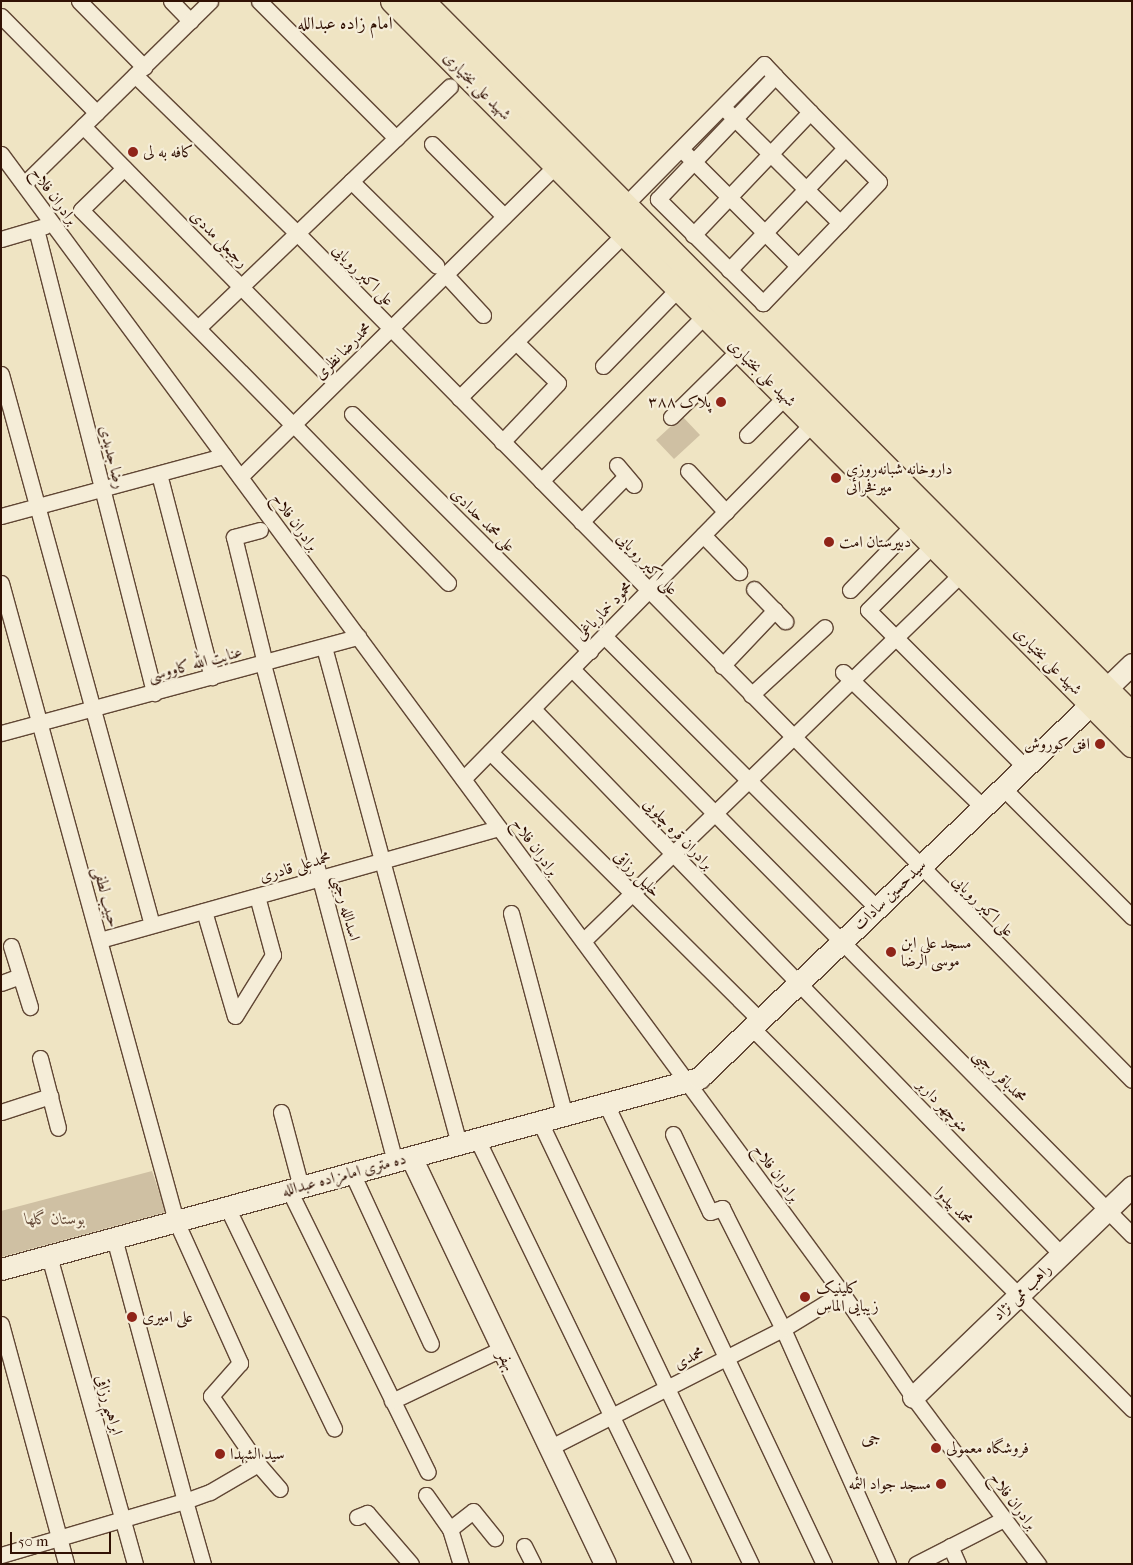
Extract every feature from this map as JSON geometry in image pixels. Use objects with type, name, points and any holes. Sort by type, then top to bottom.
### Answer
[{"type":"main road","name":"شهید علی بختیاری","points":[[393,1],[785,396],[820,416],[913,525],[961,574],[1057,655]]},
{"type":"main road","name":"شهید علی بختیاری","points":[[422,1],[625,206],[820,416],[1098,697],[1132,745]]},
{"type":"main road","name":"سیدحسین سادات","points":[[688,1082],[706,1073],[1132,664]]},
{"type":"main road","name":"شهید علی بختیاری","points":[[1098,697],[1132,715]]},
{"type":"main road","name":"ده متری امامزاده عبدالله","points":[[1,1269],[688,1082]]},
{"type":"main road","name":"بهفر","points":[[403,1159],[501,1349],[549,1448],[601,1563]]},
{"type":"main road","name":"راهب ممی نژاد","points":[[913,1397],[1132,1186]]},
{"type":"street","name":"علی اکبر رویایی","points":[[79,1],[140,71],[297,233],[792,738],[1132,1080]]},
{"type":"street","points":[[171,1],[190,21]]},
{"type":"street","points":[[24,184],[210,1]]},
{"type":"street","points":[[259,1],[396,138]]},
{"type":"street","points":[[1,16],[97,113]]},
{"type":"street","points":[[625,206],[764,64],[879,182],[763,303],[658,199],[775,76]]},
{"type":"street","points":[[198,328],[450,86]]},
{"type":"street","points":[[722,106],[840,223]]},
{"type":"street","points":[[693,234],[810,112]]},
{"type":"street","name":"رجبعلی مددی","points":[[83,126],[330,377]]},
{"type":"street","points":[[432,144],[504,216]]},
{"type":"street","points":[[729,270],[845,148]]},
{"type":"street","points":[[680,149],[798,266]]},
{"type":"street","name":"برادران فلاح","points":[[1,154],[688,1082],[842,1294],[913,1397],[1038,1564]]},
{"type":"street","name":"محمدرضا نظری","points":[[240,477],[292,423],[391,328],[441,270],[504,216],[556,165]]},
{"type":"street","points":[[124,168],[82,210],[448,583]]},
{"type":"street","points":[[351,181],[441,270],[483,315]]},
{"type":"street","points":[[1,239],[52,223]]},
{"type":"street","name":"رضا جدیدی","points":[[36,229],[154,694]]},
{"type":"street","points":[[459,398],[624,234]]},
{"type":"street","points":[[603,366],[678,289]]},
{"type":"street","points":[[540,481],[705,315]]},
{"type":"street","points":[[502,442],[558,383],[516,342]]},
{"type":"street","points":[[671,417],[739,350]]},
{"type":"street","points":[[1,374],[152,925]]},
{"type":"street","points":[[747,435],[785,396]]},
{"type":"street","name":"علی محمد حدادی","points":[[352,414],[590,651]]},
{"type":"street","name":"محمود خمارباغی","points":[[463,779],[820,416]]},
{"type":"street","points":[[1,516],[224,456]]},
{"type":"street","points":[[688,471],[726,512]]},
{"type":"street","points":[[159,474],[212,677]]},
{"type":"street","points":[[580,522],[625,475]]},
{"type":"street","points":[[850,590],[913,525]]},
{"type":"street","name":"اسدالله رجبی","points":[[260,530],[234,537],[264,663],[320,878],[403,1159]]},
{"type":"street","points":[[703,535],[739,572]]},
{"type":"street","points":[[933,545],[868,610],[1025,767]]},
{"type":"street","points":[[583,941],[792,738],[848,676],[895,638],[961,574]]},
{"type":"street","name":"حبیب لطفی","points":[[1,584],[176,1221],[240,1363],[211,1396],[258,1464]]},
{"type":"street","points":[[722,666],[780,616],[754,589]]},
{"type":"street","points":[[751,695],[825,627]]},
{"type":"street","points":[[604,636],[877,908]]},
{"type":"street","name":"عنایت‌ الله کاووسی","points":[[1,733],[154,694],[358,637]]},
{"type":"street","points":[[324,646],[382,861],[468,1142],[612,1416],[683,1564]]},
{"type":"street","name":"محمدباقر رجبی","points":[[572,669],[1132,1235]]},
{"type":"street","points":[[848,676],[983,807]]},
{"type":"street","name":"برادران قره چلویی","points":[[533,709],[799,983]]},
{"type":"street","name":"خلیل رزاقی","points":[[490,752],[632,893],[756,1024]]},
{"type":"street","points":[[1003,788],[1132,917]]},
{"type":"street","name":"محمدعلی قادری","points":[[100,940],[499,828]]},
{"type":"street","points":[[204,911],[235,1016],[273,955],[257,896]]},
{"type":"street","points":[[511,913],[564,1116]]},
{"type":"street","points":[[11,946],[30,1007]]},
{"type":"street","points":[[1,983],[20,976]]},
{"type":"street","name":"منوچهر داربر","points":[[799,983],[1061,1254]]},
{"type":"street","name":"محمد بیدوا","points":[[756,1024],[1018,1295],[1132,1409]]},
{"type":"street","points":[[40,1058],[58,1128]]},
{"type":"street","points":[[1,1112],[50,1096]]},
{"type":"street","points":[[606,1104],[824,1564]]},
{"type":"street","points":[[281,1112],[295,1189],[392,1402],[428,1472]]},
{"type":"street","points":[[540,1122],[751,1564]]},
{"type":"street","points":[[673,1134],[710,1212],[722,1208],[783,1330],[888,1564]]},
{"type":"street","points":[[352,1173],[431,1344]]},
{"type":"street","points":[[227,1207],[334,1428]]},
{"type":"street","points":[[114,1238],[202,1564]]},
{"type":"street","name":"ابراهیم رزاقی","points":[[49,1256],[135,1564]]},
{"type":"street","name":"محمدی","points":[[549,1448],[783,1330],[842,1294]]},
{"type":"street","points":[[1,1324],[66,1564]]},
{"type":"street","points":[[392,1402],[501,1349]]},
{"type":"street","points":[[1,1555],[185,1501],[210,1492],[258,1464],[280,1490]]},
{"type":"street","points":[[426,1495],[450,1529],[461,1564]]},
{"type":"street","points":[[450,1529],[473,1511],[495,1538]]},
{"type":"street","points":[[357,1517],[367,1513],[411,1564]]},
{"type":"street","points":[[916,1564],[1004,1519]]},
{"type":"street","points":[[524,1546],[533,1564]]},
{"type":"street","points":[[950,1546],[958,1564]]},
{"type":"green space","points":[[682,416],[700,435],[674,459],[656,440]]},
{"type":"green space","name":"بوستان گلها","points":[[152,1171],[166,1212],[1,1257],[1,1211]]},
{"type":"place","name":"کافه به لی","points":[[133,152]]},
{"type":"place","name":"پلاک ۳۸۸","points":[[721,402]]},
{"type":"place","name":"داروخانه شبانه‌روزی میرفخرائی","points":[[836,478]]},
{"type":"place","name":"دبیرستان امت","points":[[829,542]]},
{"type":"place","name":"افق کوروش","points":[[1100,744]]},
{"type":"place","name":"مسجد علی ابن موسی الرضا","points":[[891,952]]},
{"type":"place","name":"کلینیک زیبایی الماس","points":[[805,1297]]},
{"type":"place","name":"علی امیری","points":[[132,1317]]},
{"type":"place","name":"فروشگاه معمولی","points":[[936,1448]]},
{"type":"place","name":"سید الشهدا","points":[[220,1454]]},
{"type":"place","name":"مسجد جواد الئمه","points":[[941,1484]]},
{"type":"district","name":"امام زاده عبدالله","points":[[345,24]]},
{"type":"district","name":"جی","points":[[871,1438]]}]
